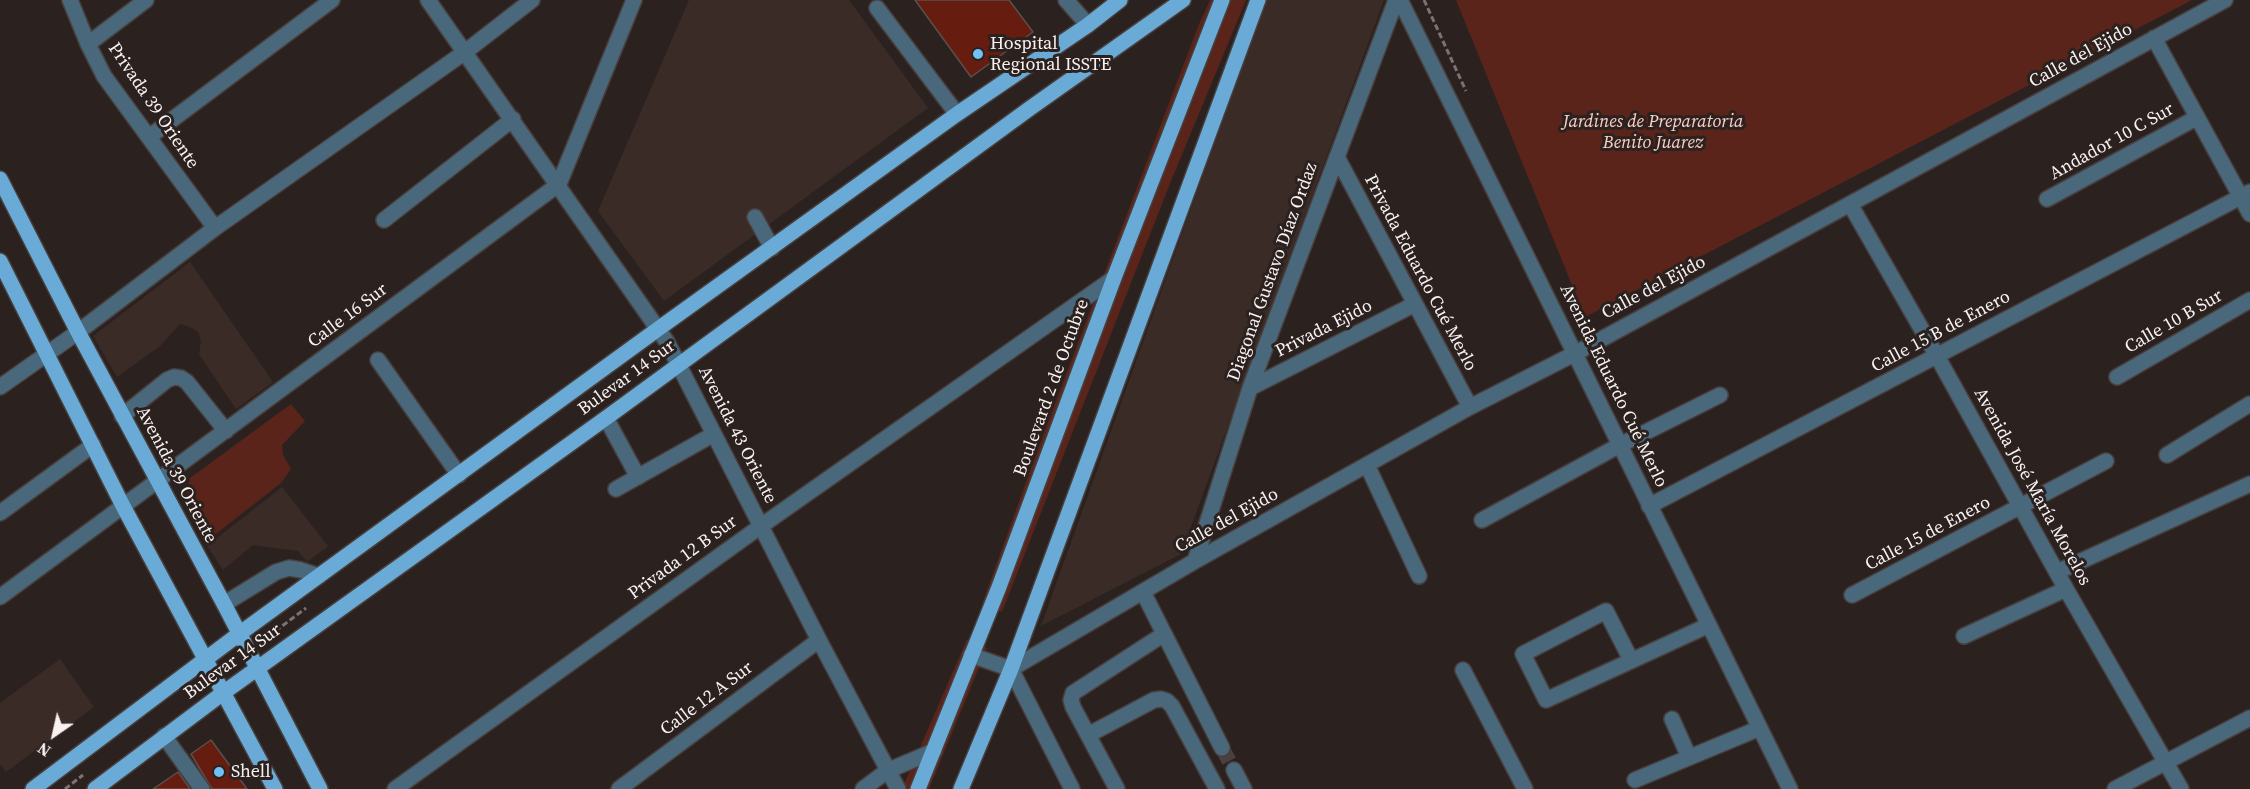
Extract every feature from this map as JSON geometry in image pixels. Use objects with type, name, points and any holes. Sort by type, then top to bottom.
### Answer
[{"type":"main road","name":"Bulevar 14 Sur","points":[[33,789],[239,634],[658,329],[957,114],[1088,25],[1120,0]]},
{"type":"main road","name":"Bulevar 14 Sur","points":[[95,789],[256,668],[606,418],[1029,109],[1184,0]]},
{"type":"main road","name":"Boulevard 2 de Octubre","points":[[918,789],[1003,576],[1114,278],[1222,0]]},
{"type":"main road","points":[[961,789],[1011,669],[1258,0]]},
{"type":"main road","name":"Avenida 39 Oriente","points":[[0,179],[122,416],[224,604],[320,789]]},
{"type":"main road","points":[[0,263],[123,506],[275,789]]},
{"type":"street","name":"Privada 39 Oriente","points":[[70,0],[104,76],[214,228]]},
{"type":"street","points":[[88,44],[146,0]]},
{"type":"street","points":[[149,137],[332,0]]},
{"type":"street","name":"Avenida 43 Oriente","points":[[428,0],[668,342],[819,640],[898,789]]},
{"type":"street","points":[[0,387],[78,332],[214,228],[465,52],[532,0]]},
{"type":"street","points":[[559,184],[634,0]]},
{"type":"street","points":[[1066,0],[1088,25]]},
{"type":"street","name":"Diagonal Gustavo Díaz Ordaz","points":[[1195,561],[1250,388],[1336,157],[1398,0]]},
{"type":"street","name":"Avenida Eduardo Cué Merlo","points":[[1398,0],[1576,353],[1649,506],[1790,789]]},
{"type":"street","name":"Calle del Ejido","points":[[1011,669],[1195,561],[1470,407],[1576,353],[2225,0]]},
{"type":"street","points":[[877,8],[957,114]]},
{"type":"street","points":[[2154,38],[2196,118],[2245,195],[2250,214]]},
{"type":"street","name":"Andador 10 C Sur","points":[[2047,199],[2196,118]]},
{"type":"street","points":[[384,220],[513,119]]},
{"type":"street","name":"Privada Eduardo Cué Merlo","points":[[1336,157],[1470,407]]},
{"type":"street","name":"Calle 16 Sur","points":[[0,597],[559,184]]},
{"type":"street","name":"Calle 15 B de Enero","points":[[1649,506],[2245,195]]},
{"type":"street","name":"Avenida José María Morelos","points":[[1850,204],[2181,789]]},
{"type":"street","points":[[755,217],[772,248]]},
{"type":"street","name":"Privada 12 B Sur","points":[[395,789],[761,526],[1114,278]]},
{"type":"street","name":"Calle 10 B Sur","points":[[2117,377],[2250,300]]},
{"type":"street","name":"Privada Ejido","points":[[1250,388],[1415,304]]},
{"type":"street","points":[[378,360],[459,475]]},
{"type":"street","points":[[122,416],[167,380],[174,377],[181,378],[187,382],[226,431]]},
{"type":"street","points":[[1482,520],[1620,445],[1720,395]]},
{"type":"street","points":[[2167,455],[2250,404]]},
{"type":"street","points":[[606,418],[638,477]]},
{"type":"street","points":[[616,489],[714,435]]},
{"type":"street","points":[[0,513],[93,445]]},
{"type":"street","name":"Calle 15 de Enero","points":[[1852,596],[2106,461]]},
{"type":"street","points":[[1367,465],[1419,576]]},
{"type":"street","points":[[2057,572],[2250,484]]},
{"type":"street","points":[[224,604],[276,572],[290,568],[320,576]]},
{"type":"street","points":[[1964,636],[2066,589]]},
{"type":"street","points":[[1143,592],[1222,748]]},
{"type":"street","points":[[1631,660],[1606,611],[1523,654],[1546,700],[1709,625]]},
{"type":"street","points":[[1117,789],[1073,707],[1071,700],[1073,693],[1164,634]]},
{"type":"street","name":"Calle 12 A Sur","points":[[619,789],[819,640]]},
{"type":"street","points":[[971,655],[1011,669],[1072,789]]},
{"type":"street","points":[[1463,670],[1525,789]]},
{"type":"street","points":[[1088,735],[1154,700],[1167,701],[1172,706],[1217,789]]},
{"type":"street","points":[[2115,789],[2250,718]]},
{"type":"street","points":[[1672,719],[1689,757]]},
{"type":"street","points":[[1635,780],[1760,728]]},
{"type":"street","points":[[164,736],[202,789]]},
{"type":"street","points":[[863,789],[887,771],[934,752]]},
{"type":"street","points":[[1234,770],[1244,789]]},
{"type":"path","points":[[1424,0],[1467,95]]},
{"type":"shaded area","points":[[689,0],[849,0],[928,108],[664,301],[598,211]]},
{"type":"shaded area","points":[[1266,0],[1384,0],[1181,554],[1041,626]]},
{"type":"shaded area","points":[[190,262],[273,382],[236,409],[199,354],[201,341],[198,332],[190,327],[180,324],[160,346],[117,377],[93,336]]},
{"type":"shaded area","points":[[282,487],[328,546],[307,562],[298,551],[253,545],[223,570],[207,546]]},
{"type":"shaded area","points":[[60,659],[94,707],[6,772],[0,764],[0,703]]},
{"type":"green space","points":[[1210,0],[1246,0],[1169,186],[1002,612],[982,604],[1043,435]]},
{"type":"green space","name":"Jardines de Preparatoria Benito Juarez","points":[[1456,0],[2192,0],[1585,317]]},
{"type":"green space","points":[[291,404],[305,421],[282,445],[283,455],[291,469],[281,483],[212,537],[202,525],[186,495],[190,478]]},
{"type":"green space","points":[[967,639],[987,648],[929,789],[902,789]]},
{"type":"building","name":"Hospital Regional ISSTE","points":[[915,0],[1009,0],[1033,32],[971,77]]},
{"type":"building","name":"Shell","points":[[211,740],[247,789],[212,789],[191,754]]},
{"type":"building","name":"Shell","points":[[178,772],[190,789],[153,789]]},
{"type":"tunnel","points":[[1222,748],[1234,770]]},
{"type":"place","name":"Hospital Regional ISSTE","points":[[978,54]]},
{"type":"place","name":"Shell","points":[[219,772]]}]
